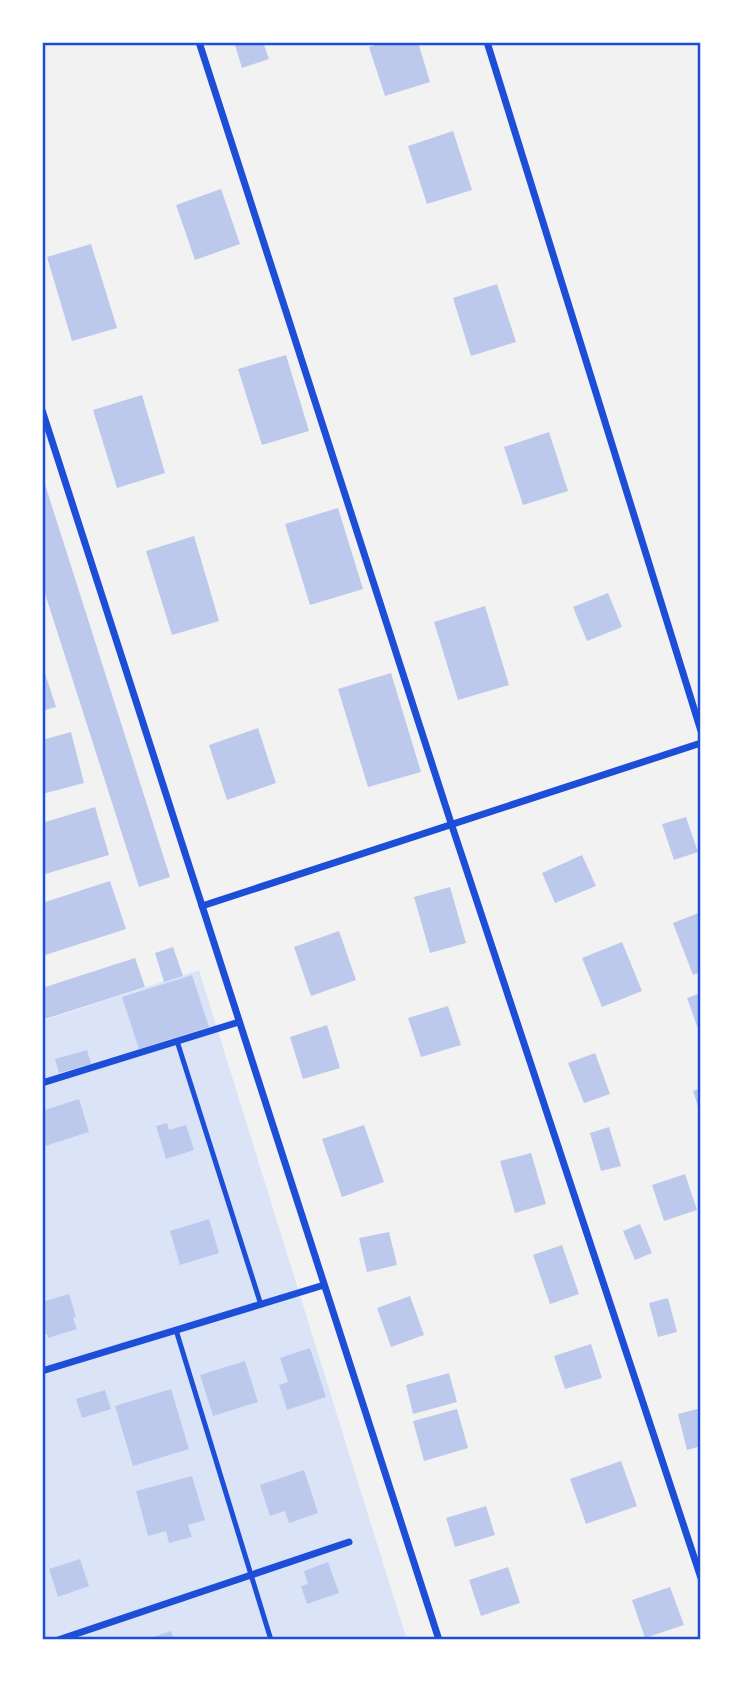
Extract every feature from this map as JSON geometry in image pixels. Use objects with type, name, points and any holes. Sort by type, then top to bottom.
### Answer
[{"type":"street","points":[[199,42],[452,826],[701,1578]]},
{"type":"street","points":[[486,42],[701,731]]},
{"type":"street","points":[[42,410],[439,1640]]},
{"type":"street","points":[[202,906],[701,743]]},
{"type":"street","points":[[42,1083],[239,1022]]},
{"type":"street","points":[[42,1371],[324,1285]]},
{"type":"street","points":[[58,1640],[349,1542]]},
{"type":"lane","points":[[177,1041],[261,1305]]},
{"type":"lane","points":[[176,1330],[271,1640]]},
{"type":"shaded area","points":[[199,970],[407,1640],[42,1640],[42,1021]]},
{"type":"building","points":[[234,42],[263,42],[269,59],[242,68]]},
{"type":"building","points":[[384,42],[418,42],[430,82],[385,96],[369,47]]},
{"type":"building","points":[[453,131],[472,190],[427,204],[408,146]]},
{"type":"building","points":[[221,189],[240,244],[195,260],[176,205]]},
{"type":"building","points":[[91,244],[117,328],[72,341],[47,257]]},
{"type":"building","points":[[497,284],[516,342],[471,356],[453,298]]},
{"type":"building","points":[[286,355],[309,431],[262,445],[238,369]]},
{"type":"building","points":[[142,395],[165,473],[117,488],[93,410]]},
{"type":"building","points":[[549,432],[568,491],[523,505],[504,447]]},
{"type":"building","points":[[43,478],[170,877],[139,887],[42,584]]},
{"type":"building","points":[[338,508],[363,589],[310,605],[285,524]]},
{"type":"building","points":[[194,536],[219,621],[172,635],[146,551]]},
{"type":"building","points":[[608,593],[622,627],[587,641],[573,607]]},
{"type":"building","points":[[485,606],[509,685],[458,700],[434,622]]},
{"type":"building","points":[[42,664],[56,707],[42,711]]},
{"type":"building","points":[[391,673],[421,772],[368,787],[338,689]]},
{"type":"building","points":[[258,728],[276,783],[227,800],[209,745]]},
{"type":"building","points":[[71,732],[84,783],[42,794],[42,740]]},
{"type":"building","points":[[95,807],[109,855],[42,875],[42,823]]},
{"type":"building","points":[[686,817],[698,852],[674,860],[662,824]]},
{"type":"building","points":[[582,855],[596,886],[555,903],[542,873]]},
{"type":"building","points":[[110,881],[126,929],[42,956],[42,903]]},
{"type":"building","points":[[450,887],[466,943],[430,953],[414,897]]},
{"type":"building","points":[[701,912],[701,972],[693,975],[673,923]]},
{"type":"building","points":[[339,931],[356,980],[311,996],[294,947]]},
{"type":"building","points":[[622,942],[642,991],[602,1007],[582,958]]},
{"type":"building","points":[[173,947],[183,976],[164,982],[155,953]]},
{"type":"building","points":[[135,958],[145,987],[42,1020],[42,988]]},
{"type":"building","points":[[192,975],[209,1027],[139,1049],[122,997]]},
{"type":"building","points":[[701,993],[701,1037],[687,998]]},
{"type":"building","points":[[448,1006],[461,1045],[421,1057],[408,1018]]},
{"type":"building","points":[[327,1025],[340,1068],[303,1079],[290,1037]]},
{"type":"building","points":[[87,1050],[91,1064],[59,1073],[55,1059]]},
{"type":"building","points":[[595,1053],[610,1094],[584,1103],[568,1063]]},
{"type":"building","points":[[701,1088],[701,1113],[700,1113],[693,1091]]},
{"type":"building","points":[[79,1099],[89,1132],[42,1147],[42,1111]]},
{"type":"building","points":[[167,1123],[169,1130],[186,1125],[194,1150],[166,1159],[156,1126]]},
{"type":"building","points":[[364,1125],[384,1182],[342,1197],[322,1139]]},
{"type":"building","points":[[609,1127],[621,1166],[601,1171],[590,1133]]},
{"type":"building","points":[[531,1153],[546,1204],[515,1213],[500,1161]]},
{"type":"building","points":[[685,1174],[697,1210],[664,1221],[652,1185]]},
{"type":"building","points":[[209,1219],[219,1253],[180,1265],[170,1231]]},
{"type":"building","points":[[640,1224],[652,1253],[635,1260],[623,1231]]},
{"type":"building","points":[[389,1232],[397,1265],[367,1272],[359,1238]]},
{"type":"building","points":[[562,1245],[579,1294],[550,1304],[533,1255]]},
{"type":"building","points":[[42,1293],[45,1301],[69,1294],[77,1329],[48,1338],[47,1334],[42,1335]]},
{"type":"building","points":[[410,1296],[424,1335],[391,1347],[377,1308]]},
{"type":"building","points":[[668,1298],[677,1332],[658,1337],[649,1303]]},
{"type":"building","points":[[591,1344],[602,1378],[565,1389],[554,1356]]},
{"type":"building","points":[[310,1348],[326,1397],[287,1410],[279,1385],[288,1382],[280,1358]]},
{"type":"building","points":[[245,1361],[258,1402],[213,1416],[200,1375]]},
{"type":"building","points":[[449,1373],[457,1402],[413,1414],[406,1385]]},
{"type":"building","points":[[171,1389],[189,1449],[133,1466],[115,1406]]},
{"type":"building","points":[[105,1390],[111,1409],[82,1418],[76,1399]]},
{"type":"building","points":[[701,1408],[701,1446],[687,1450],[678,1414]]},
{"type":"building","points":[[457,1409],[468,1448],[424,1461],[413,1421]]},
{"type":"building","points":[[621,1461],[637,1506],[586,1524],[570,1479]]},
{"type":"building","points":[[304,1470],[318,1513],[289,1523],[285,1511],[270,1516],[260,1485]]},
{"type":"building","points":[[192,1476],[205,1520],[188,1525],[192,1537],[169,1543],[166,1531],[148,1536],[136,1491]]},
{"type":"building","points":[[486,1506],[495,1535],[455,1547],[446,1518]]},
{"type":"building","points":[[80,1559],[89,1586],[58,1597],[49,1569]]},
{"type":"building","points":[[328,1562],[339,1593],[307,1604],[301,1586],[308,1584],[304,1571]]},
{"type":"building","points":[[508,1567],[520,1603],[481,1616],[469,1580]]},
{"type":"building","points":[[670,1587],[684,1625],[645,1638],[632,1600]]},
{"type":"building","points":[[171,1631],[174,1640],[150,1638]]}]
